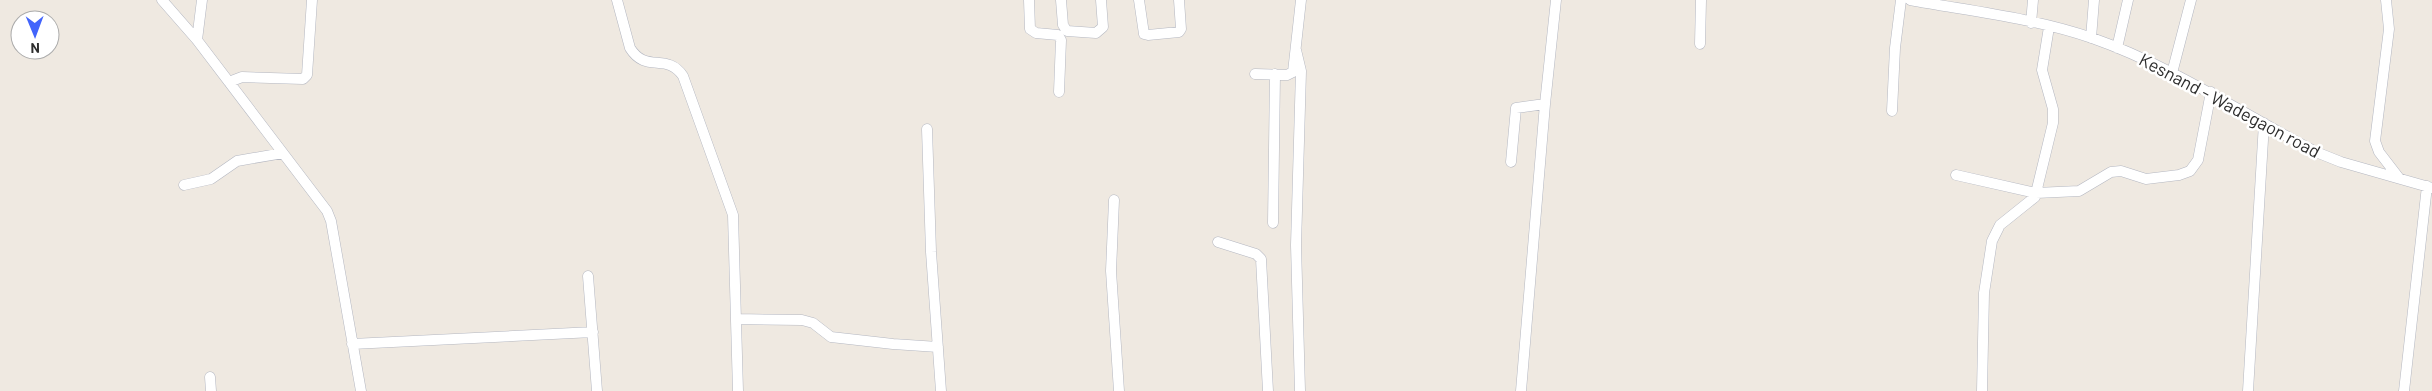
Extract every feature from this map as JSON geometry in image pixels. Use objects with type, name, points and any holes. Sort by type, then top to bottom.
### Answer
[{"type":"street","points":[[162,0],[197,40],[327,211],[331,222],[362,391]]},
{"type":"street","points":[[197,40],[202,0]]},
{"type":"street","points":[[229,82],[242,77],[303,79],[307,75],[312,0]]},
{"type":"street","points":[[617,0],[630,48],[634,55],[646,62],[673,66],[683,76],[732,206],[738,391]]},
{"type":"street","points":[[1029,0],[1030,30],[1036,34],[1058,36],[1073,33],[1096,33],[1100,31],[1102,27],[1101,0]]},
{"type":"street","points":[[1059,92],[1063,34],[1061,0]]},
{"type":"street","points":[[1139,0],[1142,28],[1144,34],[1148,35],[1179,32],[1181,29],[1179,0]]},
{"type":"street","points":[[1255,74],[1287,75],[1293,72],[1301,0]]},
{"type":"street","points":[[1521,391],[1545,104],[1556,0]]},
{"type":"street","points":[[1700,44],[1701,0]]},
{"type":"street","points":[[1892,111],[1895,48],[1901,0]]},
{"type":"street","name":"Kesnand - Wadegaon road","points":[[1910,0],[2032,23],[2091,38],[2117,48],[2211,92],[2264,123],[2341,162],[2430,187]]},
{"type":"street","points":[[2032,23],[2033,0]]},
{"type":"street","points":[[2091,38],[2094,0]]},
{"type":"street","points":[[2117,48],[2128,0]]},
{"type":"street","points":[[2172,73],[2191,0]]},
{"type":"street","points":[[2386,0],[2389,29],[2376,141],[2379,152],[2399,178]]},
{"type":"street","points":[[1982,391],[1984,293],[1992,240],[2000,225],[2032,200],[2036,193],[2054,116],[2042,70],[2049,27]]},
{"type":"street","points":[[1296,50],[1300,60],[1301,71],[1296,245],[1300,391]]},
{"type":"street","points":[[1273,224],[1275,74]]},
{"type":"street","points":[[1956,175],[2036,193],[2078,190],[2111,172],[2121,171],[2146,179],[2179,175],[2190,171],[2198,160],[2211,92]]},
{"type":"street","points":[[1511,162],[1516,108],[1545,104]]},
{"type":"street","points":[[2248,391],[2264,123]]},
{"type":"street","points":[[927,130],[931,252],[941,391]]},
{"type":"street","points":[[184,185],[211,180],[231,163],[237,161],[283,153]]},
{"type":"street","points":[[2404,391],[2430,187]]},
{"type":"street","points":[[1114,200],[1110,272],[1119,391]]},
{"type":"street","points":[[1218,242],[1256,254],[1261,259],[1268,391]]},
{"type":"street","points":[[588,276],[597,391]]},
{"type":"street","points":[[736,319],[802,320],[813,323],[831,337],[938,347]]},
{"type":"street","points":[[352,344],[593,332]]},
{"type":"street","points":[[210,377],[211,391]]}]
